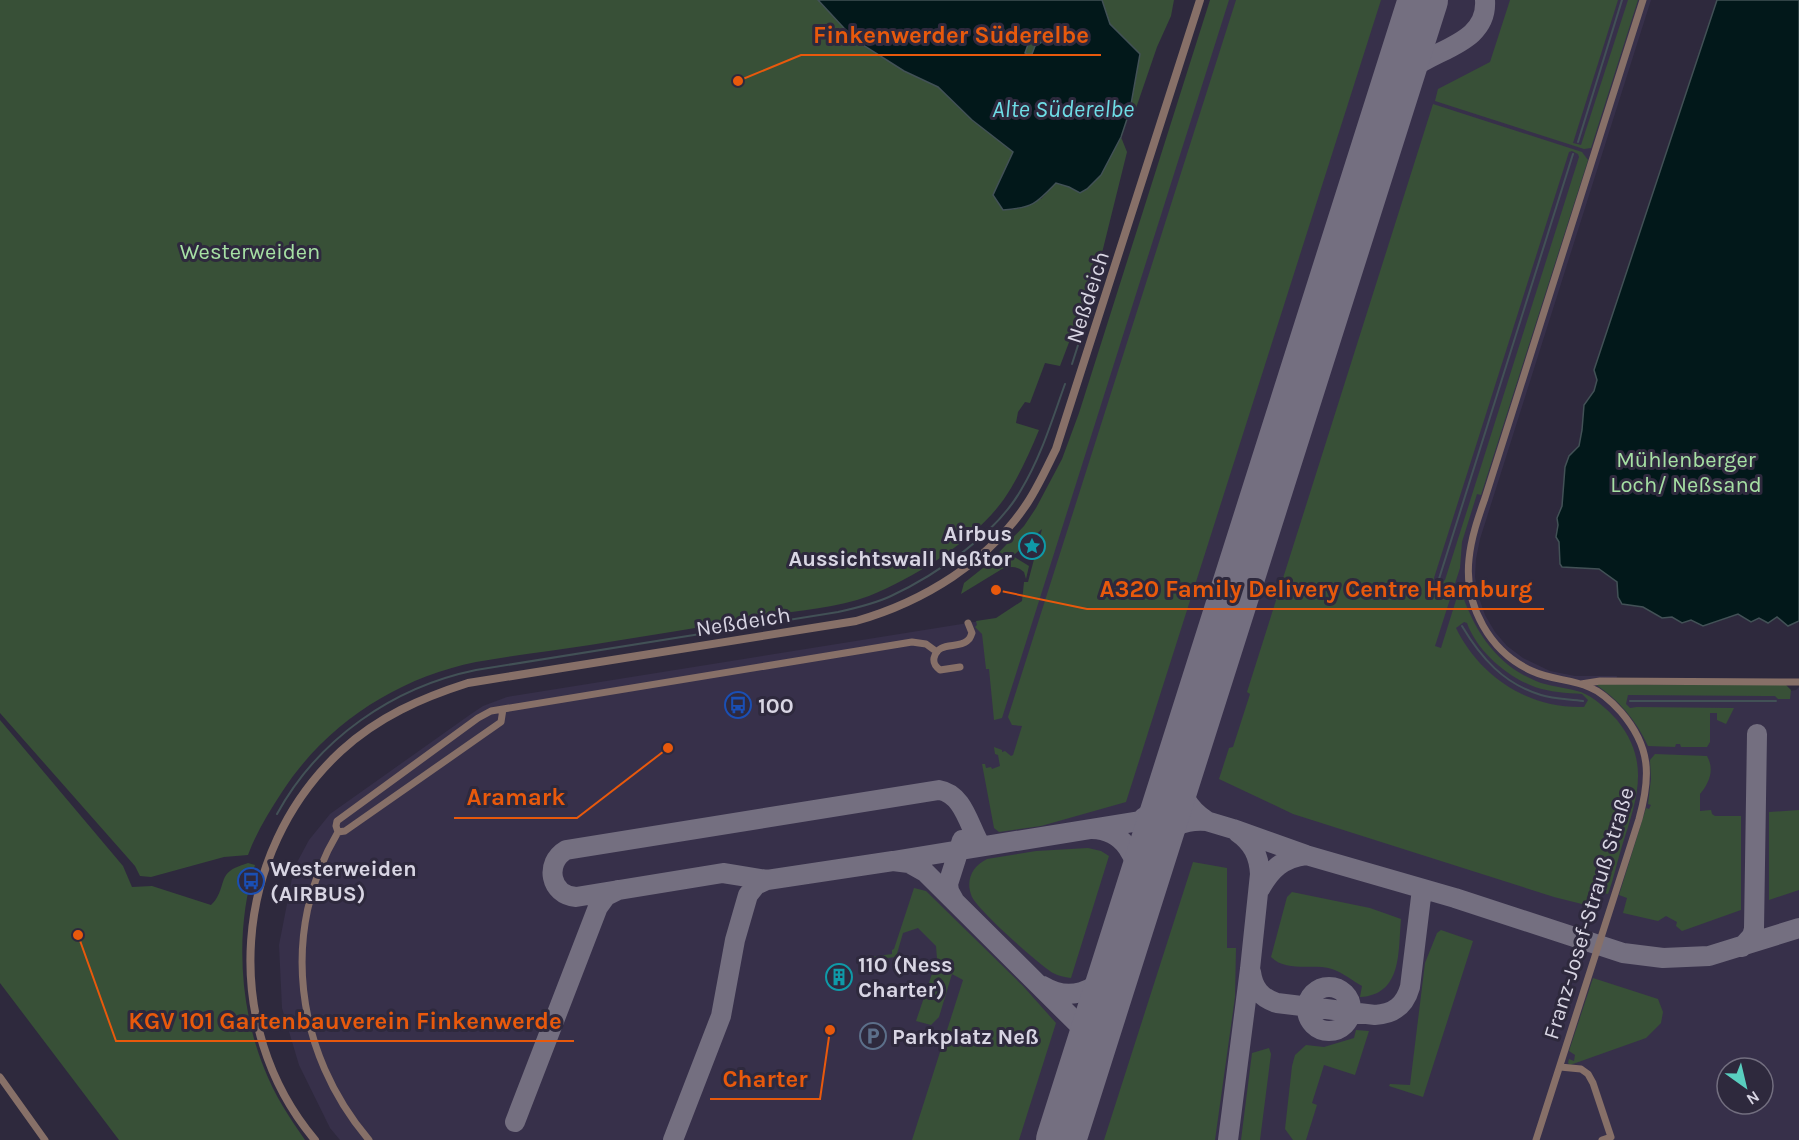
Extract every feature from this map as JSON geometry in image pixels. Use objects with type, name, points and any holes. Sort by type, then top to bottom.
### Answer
[{"type":"street","name":"Neßdeich","points":[[315,1140],[290,1104],[270,1064],[258,1027],[250,982],[252,933],[260,883],[279,833],[307,789],[334,757],[365,731],[389,715],[428,696],[468,683],[856,621],[902,606],[955,575],[983,553],[1006,531],[1027,505],[1041,482],[1056,449],[1200,0]]},
{"type":"street","points":[[1643,0],[1475,529],[1469,559],[1472,600],[1481,622],[1494,642],[1509,657],[1533,672],[1557,680],[1581,684],[1600,681],[1799,682]]},
{"type":"street","points":[[960,667],[938,669],[934,660],[937,652],[944,647],[962,644],[969,640],[972,633],[968,623]]},
{"type":"street","points":[[369,1140],[354,1122],[325,1071],[307,1017],[303,992],[302,965],[309,902],[318,870],[338,832],[337,821],[478,717],[491,711],[912,642],[926,644],[937,652]]},
{"type":"street","name":"Franz-Josef-Strauß Straße","points":[[1536,1140],[1639,819],[1646,780],[1645,754],[1637,734],[1608,699],[1596,690],[1581,684]]},
{"type":"street","points":[[338,832],[345,831],[501,722],[503,708]]},
{"type":"street","points":[[1560,1067],[1581,1069],[1590,1078],[1611,1137],[1602,1140]]},
{"type":"street","points":[[0,1077],[45,1140]]},
{"type":"shaded area","points":[[1226,0],[1651,0],[1480,539],[1475,577],[1485,615],[1495,632],[1507,646],[1523,658],[1550,671],[1575,676],[1617,676],[1616,685],[1789,691],[1799,687],[1799,1140],[340,1140],[330,1128],[299,1065],[282,1008],[279,945],[294,868],[309,840],[330,814],[483,706],[507,697],[1031,613]]},
{"type":"green space","name":"Westerweiden","points":[[0,0],[818,0],[855,40],[904,71],[938,87],[972,120],[1013,152],[993,195],[1041,199],[1056,183],[1069,187],[1101,175],[1121,137],[1127,152],[1100,261],[1060,366],[1045,363],[1030,403],[1025,402],[1018,412],[1016,423],[1039,430],[1019,474],[1004,499],[992,514],[961,543],[906,579],[857,600],[476,662],[447,669],[419,680],[392,692],[366,708],[320,745],[282,792],[248,855],[224,857],[151,877],[140,876],[135,866],[0,713]]},
{"type":"green space","points":[[1102,0],[1174,0],[1171,16],[1157,47],[1135,111],[1130,110],[1140,54],[1110,24]]},
{"type":"green space","points":[[1210,0],[1229,0],[1002,718],[994,720],[989,669],[986,669],[982,634],[975,627],[976,621],[996,618],[1022,601],[1024,582],[1028,582],[1042,529],[1013,556],[1029,566],[1026,579],[1024,572],[1011,567],[1002,569],[961,594],[964,583],[988,564],[1024,526],[1062,459],[1079,413]]},
{"type":"green space","points":[[1236,0],[1381,0],[1126,802],[1041,826],[999,832],[994,828],[982,764],[992,769],[1000,766],[994,747],[1013,755],[1022,726],[1012,725],[1008,717]]},
{"type":"green space","points":[[1510,0],[1618,0],[1573,143],[1581,145],[1628,0],[1638,0],[1591,148],[1584,149],[1435,101],[1438,89],[1490,62]]},
{"type":"green space","points":[[1028,32],[1039,33],[1044,41],[1032,54],[1025,53],[1029,42]]},
{"type":"green space","points":[[1433,104],[1582,152],[1588,160],[1481,495],[1477,494],[1462,542],[1460,568],[1435,646],[1441,648],[1457,597],[1462,594],[1474,623],[1501,659],[1526,677],[1586,694],[1617,720],[1628,736],[1634,751],[1638,781],[1636,797],[1608,894],[1599,892],[1594,907],[1554,897],[1293,814],[1219,779],[1229,748],[1233,747],[1250,694],[1247,692]],"holes":[[[1572,151],[1579,157],[1445,580],[1437,586],[1434,578],[1569,152]],[[1464,622],[1467,623],[1486,653],[1504,670],[1535,687],[1582,694],[1588,700],[1584,707],[1544,702],[1508,687],[1478,661],[1466,646],[1456,628]]]},
{"type":"green space","points":[[1595,684],[1786,685],[1791,690],[1790,699],[1778,699],[1775,696],[1628,695],[1626,704],[1630,708],[1734,708],[1726,724],[1717,720],[1717,713],[1710,713],[1710,742],[1707,747],[1681,747],[1680,744],[1676,744],[1675,747],[1648,746],[1626,711]]},
{"type":"green space","points":[[0,720],[123,866],[132,887],[152,886],[211,905],[230,871],[248,863],[255,865],[244,915],[242,941],[249,1019],[268,1078],[282,1105],[305,1140],[119,1140],[0,983]]},
{"type":"green space","points":[[1655,754],[1707,756],[1711,771],[1700,794],[1700,811],[1711,810],[1715,816],[1741,816],[1741,910],[1682,931],[1676,926],[1677,922],[1666,916],[1658,921],[1623,913],[1627,898],[1619,895],[1646,808],[1649,809],[1651,805],[1648,804],[1651,779],[1650,760]]},
{"type":"green space","points":[[1799,810],[1799,890],[1769,900],[1769,812]]},
{"type":"green space","points":[[1088,848],[1101,851],[1109,856],[1071,978],[1053,973],[1023,949],[977,904],[972,897],[969,885],[974,870],[987,859],[1036,851]]},
{"type":"green space","points":[[1193,862],[1227,868],[1227,948],[1236,948],[1235,997],[1215,1140],[1104,1140]]},
{"type":"green space","points":[[914,888],[926,891],[1023,986],[1056,1023],[1019,1140],[912,1140],[963,980],[952,974],[939,1017],[931,1025],[916,1021],[937,959],[936,946],[918,928],[903,933],[896,957],[871,960],[870,957],[892,954]]},
{"type":"green space","points":[[1292,892],[1370,908],[1401,919],[1396,969],[1384,988],[1374,994],[1360,997],[1362,986],[1336,970],[1325,967],[1285,965],[1271,957],[1287,897]]},
{"type":"green space","points":[[1441,930],[1473,941],[1423,1097],[1389,1086],[1390,1084],[1410,1085],[1425,963],[1437,933]]},
{"type":"green space","points":[[1593,978],[1658,999],[1663,1012],[1661,1023],[1646,1038],[1570,1065],[1569,1059],[1574,1061],[1575,1055],[1569,1051]]},
{"type":"green space","points":[[1356,1030],[1369,1031],[1355,1075],[1324,1065],[1312,1103],[1317,1105],[1306,1140],[1293,1140],[1285,1129],[1295,1055],[1306,1045],[1324,1047],[1354,1038]]},
{"type":"green space","points":[[1269,1048],[1271,1054],[1260,1140],[1241,1140],[1252,1053]]},
{"type":"water","name":"Alte Süderelbe","points":[[818,0],[1102,0],[1110,24],[1140,54],[1130,110],[1121,137],[1101,175],[1080,193],[1056,183],[1033,204],[1003,210],[993,195],[1013,152],[972,120],[938,87],[904,71],[855,40]],"holes":[[[1028,32],[1039,32],[1044,41],[1035,46],[1032,54],[1025,53],[1029,42]]]},
{"type":"water","name":"Mühlenberger Loch/ Neßsand","points":[[1717,0],[1799,0],[1799,621],[1788,626],[1777,617],[1768,623],[1759,618],[1751,622],[1738,614],[1703,626],[1691,620],[1682,623],[1672,617],[1662,618],[1643,607],[1622,604],[1618,597],[1617,582],[1599,569],[1562,567],[1559,542],[1556,537],[1557,518],[1562,506],[1565,467],[1569,456],[1579,446],[1584,405],[1594,391],[1597,380],[1594,370]]},
{"type":"waterway","points":[[1578,142],[1622,0]]},
{"type":"waterway","points":[[1438,582],[1573,154]]},
{"type":"waterway","points":[[1072,364],[1097,286]]},
{"type":"waterway","points":[[277,814],[294,787],[336,740],[387,703],[445,678],[476,670],[838,612],[891,596],[927,577],[964,552],[1010,506],[1034,465],[1065,384]]},
{"type":"waterway","points":[[1462,626],[1486,659],[1516,684],[1546,696],[1583,701]]},
{"type":"waterway","points":[[1630,701],[1776,701]]},
{"type":"taxiway","points":[[1406,56],[1410,31],[1407,0]]},
{"type":"taxiway","points":[[1395,90],[1413,68],[1470,35],[1479,26],[1484,14],[1485,0]]},
{"type":"taxiway","points":[[1742,947],[1752,936],[1754,929],[1757,734]]},
{"type":"taxiway","points":[[1154,847],[1170,829],[1191,821],[1207,821],[1185,799],[1180,784],[1180,768]]},
{"type":"taxiway","points":[[893,861],[767,880],[723,873],[576,897],[560,891],[553,878],[555,863],[566,850],[939,790],[947,793],[960,804],[981,846]]},
{"type":"taxiway","points":[[1143,818],[1162,805],[1172,793]]},
{"type":"taxiway","points":[[1088,1055],[1087,1041],[1081,1027],[925,872],[909,863],[893,861],[1183,814],[1306,855],[1455,898],[1623,953],[1663,958],[1709,956],[1799,928]]},
{"type":"taxiway","points":[[1092,829],[1113,834],[1128,847],[1142,886]]},
{"type":"taxiway","points":[[1228,1140],[1260,874],[1254,850],[1237,832]]},
{"type":"taxiway","points":[[954,900],[948,884],[962,840]]},
{"type":"taxiway","points":[[1260,889],[1278,866],[1306,855]]},
{"type":"taxiway","points":[[673,1140],[721,1016],[735,940],[748,895],[756,885],[767,880]]},
{"type":"taxiway","points":[[1251,972],[1259,992],[1277,1003],[1375,1015],[1388,1013],[1402,1004],[1410,987],[1422,889]]},
{"type":"taxiway","points":[[515,1122],[598,907],[606,896],[618,890]]},
{"type":"taxiway","points":[[1043,986],[1063,994],[1072,994],[1090,989],[1115,971]]},
{"type":"taxiway","points":[[1329,987],[1344,994],[1351,1009],[1344,1024],[1329,1031],[1314,1024],[1307,1009],[1314,994],[1329,987]]},
{"type":"runway","points":[[1061,1140],[1423,0]]},
{"type":"place","name":"Finkenwerder Süderelbe","points":[[738,81]]},
{"type":"place","name":"Airbus Aussichtswall Neßtor","points":[[1032,546]]},
{"type":"place","name":"A320 Family Delivery Centre Hamburg","points":[[996,590]]},
{"type":"place","name":"100","points":[[738,705]]},
{"type":"place","name":"Aramark","points":[[668,748]]},
{"type":"place","name":"Westerweiden (AIRBUS)","points":[[251,881]]},
{"type":"place","name":"KGV 101 Gartenbauverein Finkenwerde","points":[[78,935]]},
{"type":"place","name":"110 (Ness Charter)","points":[[839,977]]},
{"type":"place","name":"Charter","points":[[830,1030]]},
{"type":"place","name":"Parkplatz Neß","points":[[873,1036]]}]
